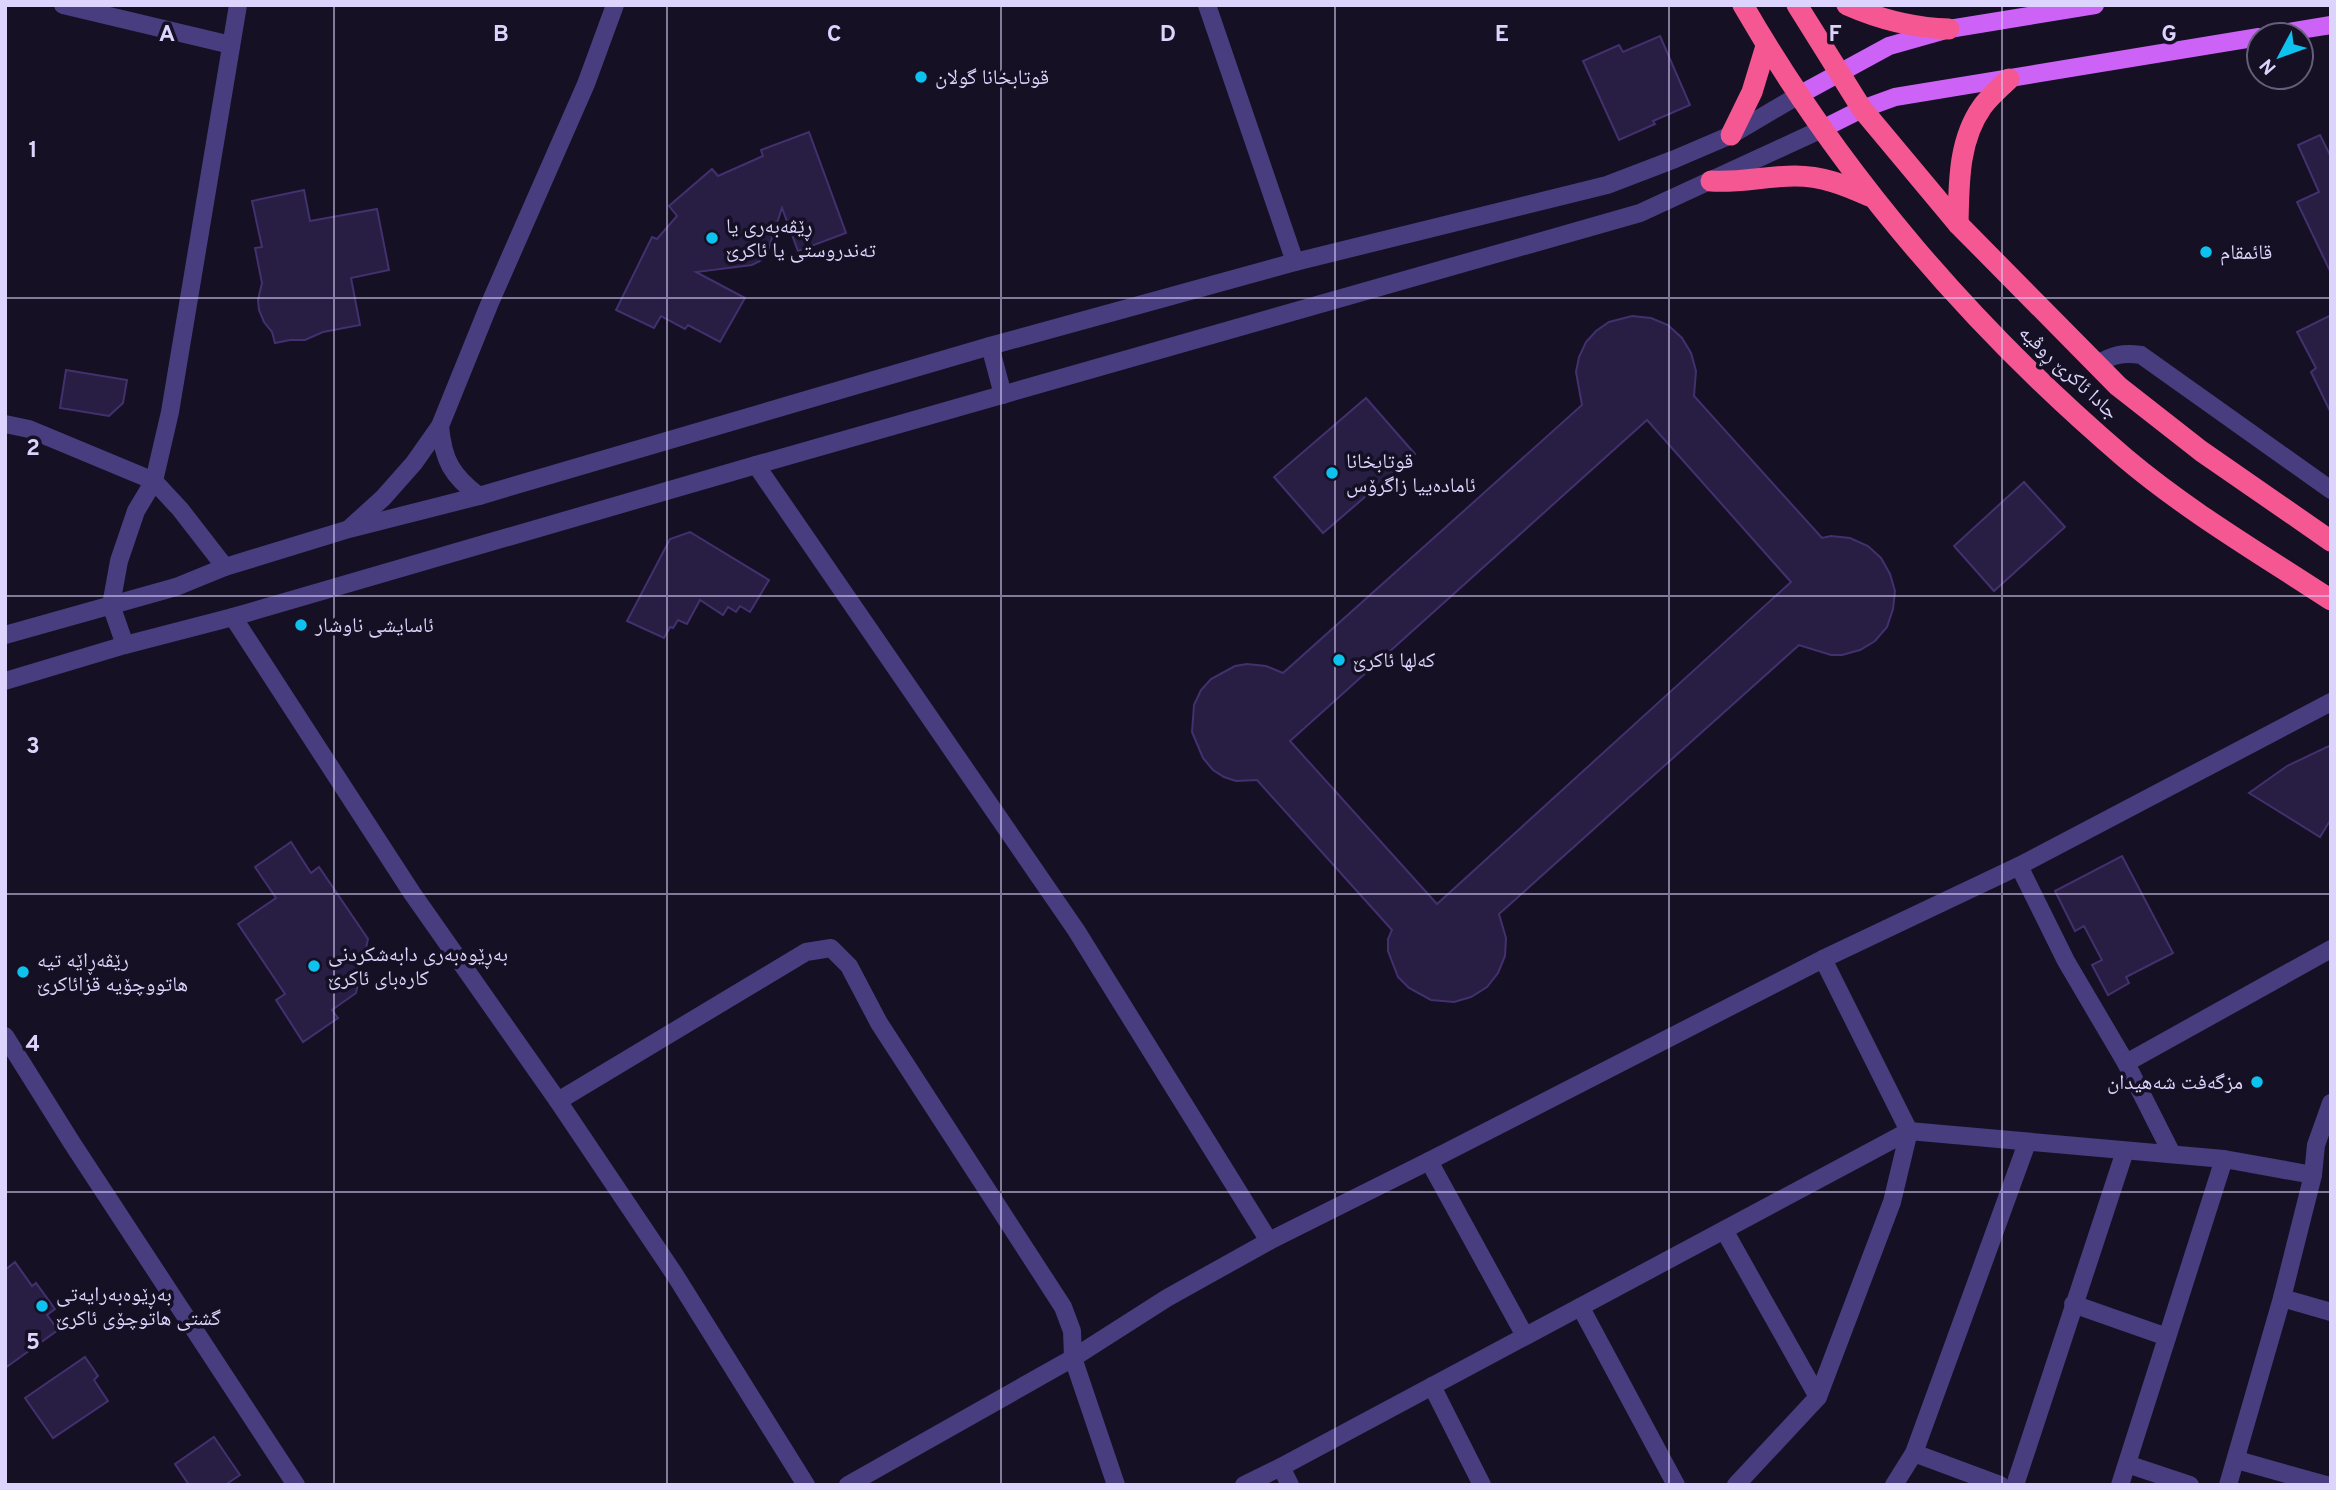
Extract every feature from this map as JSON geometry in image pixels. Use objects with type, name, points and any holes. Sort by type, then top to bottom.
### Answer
[{"type":"highway","name":"جادا ئاکرێ ڕوڤیە","points":[[1743,5],[1766,46],[1822,129],[1875,199],[1953,292],[2016,358],[2126,458],[2200,515],[2331,600]]},
{"type":"highway","name":"جادا ئاکرێ ڕوڤیە","points":[[1797,5],[1862,109],[1958,224],[2118,386],[2201,451],[2331,541]]},
{"type":"highway","points":[[1847,5],[1891,22],[1920,28],[1948,29]]},
{"type":"highway","points":[[1731,135],[1752,92],[1766,46]]},
{"type":"highway","points":[[1958,224],[1959,171],[1966,140],[1982,107],[2009,79]]},
{"type":"highway","points":[[1711,181],[1745,181],[1779,176],[1814,177],[1847,186],[1875,199]]},
{"type":"main road","points":[[1799,95],[1889,46],[1948,29],[2095,5]]},
{"type":"main road","points":[[1822,129],[1862,109],[1895,97],[2245,39]]},
{"type":"street","points":[[63,5],[230,45]]},
{"type":"street","points":[[125,645],[111,605],[119,561],[136,511],[154,481],[170,412],[238,5]]},
{"type":"street","points":[[349,529],[383,498],[406,472],[440,426],[489,304],[586,84],[615,5]]},
{"type":"street","points":[[1207,5],[1295,262]]},
{"type":"street","points":[[5,635],[176,587],[225,567],[349,529],[479,496],[990,346],[1295,262],[1607,185],[1731,135],[1799,95]]},
{"type":"street","points":[[5,681],[1640,213],[1822,129]]},
{"type":"street","points":[[990,346],[1003,395]]},
{"type":"street","points":[[2097,364],[2125,352],[2141,355],[2331,490]]},
{"type":"street","points":[[5,424],[29,429],[154,481],[180,509],[225,567]]},
{"type":"street","points":[[440,426],[442,447],[449,466],[462,483],[479,496]]},
{"type":"street","points":[[756,465],[1076,930],[1269,1241]]},
{"type":"street","points":[[233,617],[412,893],[676,1275],[806,1485]]},
{"type":"street","points":[[848,1485],[1073,1359],[1167,1298],[1269,1241],[1823,959],[2019,866],[2331,702]]},
{"type":"street","points":[[2019,866],[2066,961],[2126,1063],[2172,1154]]},
{"type":"street","points":[[558,1101],[806,952],[831,948],[849,966],[879,1023],[1063,1307],[1072,1331],[1073,1359],[1116,1485]]},
{"type":"street","points":[[2126,1063],[2331,949]]},
{"type":"street","points":[[1736,1485],[1818,1397],[1892,1202],[1909,1131],[1823,959]]},
{"type":"street","points":[[5,1035],[72,1143],[296,1485]]},
{"type":"street","points":[[2228,1485],[2283,1298],[2313,1175],[2324,1145],[2331,1103]]},
{"type":"street","points":[[1244,1485],[1581,1308],[1909,1131],[2224,1159],[2313,1175]]},
{"type":"street","points":[[1894,1485],[1914,1453],[2027,1143]]},
{"type":"street","points":[[2015,1485],[2125,1151]]},
{"type":"street","points":[[2120,1485],[2224,1159]]},
{"type":"street","points":[[1429,1161],[1525,1336]]},
{"type":"street","points":[[1724,1230],[1818,1397]]},
{"type":"street","points":[[2283,1298],[2331,1312]]},
{"type":"street","points":[[2073,1304],[2167,1337]]},
{"type":"street","points":[[1581,1308],[1676,1485]]},
{"type":"street","points":[[1432,1386],[1482,1485]]},
{"type":"street","points":[[1914,1453],[2000,1485]]},
{"type":"street","points":[[2237,1460],[2326,1485]]},
{"type":"street","points":[[2127,1464],[2190,1485]]},
{"type":"street","points":[[1281,1467],[1290,1485]]},
{"type":"building","points":[[1660,36],[1690,105],[1619,140],[1583,61],[1619,45],[1623,52]]},
{"type":"building","name":"ڕێڤەبەری یا تەندروستی یا ئاکرێ","points":[[809,132],[846,233],[798,251],[782,208],[767,253],[762,260],[752,265],[696,272],[745,298],[720,342],[688,325],[685,329],[661,316],[654,328],[616,310],[652,237],[657,239],[677,216],[669,206],[712,169],[718,176],[763,156],[761,150]]},
{"type":"building","points":[[2320,135],[2331,157],[2331,273],[2297,202],[2319,192],[2298,145]]},
{"type":"building","points":[[304,190],[310,221],[377,209],[389,270],[351,278],[360,325],[323,332],[305,340],[275,343],[259,310],[262,283],[255,248],[262,247],[252,201]]},
{"type":"building","points":[[2331,315],[2331,413],[2311,372],[2316,368],[2297,332]]},
{"type":"building","name":"کەلها ئاکرێ","points":[[1632,316],[1651,318],[1668,325],[1682,338],[1691,353],[1696,371],[1694,396],[1822,538],[1850,538],[1868,546],[1881,558],[1895,591],[1893,609],[1887,627],[1875,641],[1860,650],[1831,655],[1799,645],[1499,914],[1506,938],[1505,956],[1498,973],[1487,987],[1471,997],[1454,1002],[1431,1000],[1409,988],[1398,977],[1388,951],[1388,939],[1392,930],[1257,780],[1236,781],[1224,777],[1213,770],[1203,758],[1192,732],[1194,705],[1201,690],[1211,679],[1235,666],[1266,666],[1283,673],[1582,405],[1576,372],[1579,357],[1586,342],[1609,322]],"holes":[[[1647,420],[1791,582],[1437,904],[1290,741]]]},
{"type":"building","points":[[66,370],[127,380],[123,403],[109,416],[60,408]]},
{"type":"building","points":[[1366,398],[1415,454],[1323,533],[1274,477]]},
{"type":"building","points":[[2024,482],[2065,527],[1994,591],[1954,546]]},
{"type":"building","points":[[690,532],[769,580],[750,612],[740,606],[736,612],[728,607],[723,615],[700,600],[687,624],[678,620],[664,638],[627,621],[670,539]]},
{"type":"building","points":[[2331,745],[2331,819],[2320,837],[2249,793],[2287,766]]},
{"type":"building","name":"بەڕێوەبەری دابەشکردنی کارەبای ئاکرێ","points":[[291,842],[311,873],[319,867],[368,939],[356,993],[332,1010],[338,1018],[303,1042],[276,1000],[285,994],[238,924],[276,898],[255,867]]},
{"type":"building","points":[[2122,856],[2173,953],[2126,977],[2129,983],[2108,995],[2092,965],[2102,960],[2084,926],[2075,931],[2055,891]]},
{"type":"building","points":[[15,1262],[32,1286],[36,1283],[55,1309],[47,1315],[58,1330],[5,1368],[5,1270]]},
{"type":"building","points":[[85,1357],[98,1376],[94,1380],[108,1401],[53,1438],[25,1398]]},
{"type":"building","points":[[214,1437],[240,1475],[225,1485],[189,1485],[175,1464]]},
{"type":"place","name":"قوتابخانا گولان","points":[[921,77]]},
{"type":"place","name":"ڕێڤەبەری یا تەندروستی یا ئاکرێ","points":[[712,238]]},
{"type":"place","name":"قائمقام","points":[[2206,252]]},
{"type":"place","name":"قوتابخانا ئامادەییا زاگرۆس","points":[[1332,473]]},
{"type":"place","name":"ئاسايشى ناوشار","points":[[301,625]]},
{"type":"place","name":"کەلها ئاکرێ","points":[[1339,660]]},
{"type":"place","name":"بەڕێوەبەری دابەشکردنی کارەبای ئاکرێ","points":[[314,966]]},
{"type":"place","name":"رێڤەڕاێە تیە هاتووچۆیە قزائاکرێ","points":[[23,972]]},
{"type":"place","name":"مزگەفت شه‌هيدان","points":[[2257,1082]]},
{"type":"place","name":"بەڕێوەبەرایەتی گشتی هاتوچۆی ئاکرێ","points":[[42,1306]]}]
